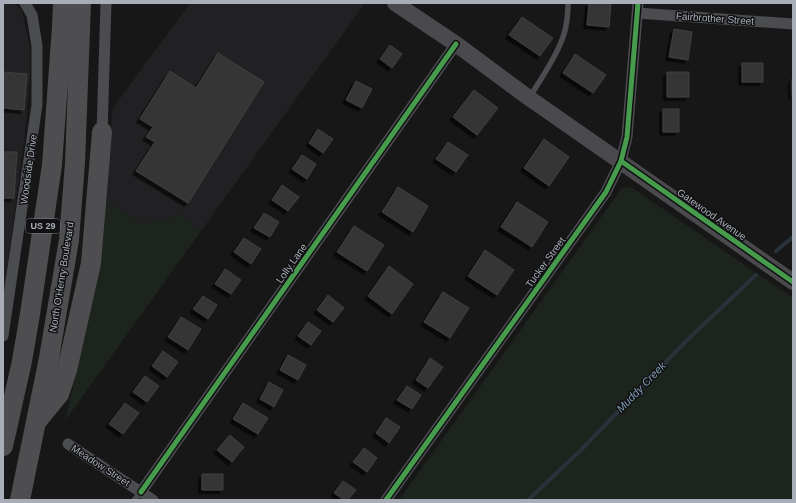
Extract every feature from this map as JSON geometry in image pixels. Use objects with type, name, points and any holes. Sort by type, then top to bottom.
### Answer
[{"type":"highway","name":"US 29","points":[[3,446],[22,361],[52,165],[63,3]]},
{"type":"highway","name":"North O'Henry Boulevard","points":[[20,500],[69,240],[75,163],[81,3]]},
{"type":"highway","points":[[36,421],[59,394],[67,370],[92,256],[102,132]]},
{"type":"street","name":"Woodside Drive","points":[[3,336],[37,105],[37,46],[32,15],[25,3]]},
{"type":"street","points":[[102,132],[106,3]]},
{"type":"street","name":"Gatewood Avenue","points":[[395,3],[456,44],[529,98],[793,282]]},
{"type":"street","name":"Fairbrother Street","points":[[638,8],[793,24]]},
{"type":"street","name":"Tucker Street","points":[[386,500],[606,192],[621,161],[627,137],[638,8]]},
{"type":"street","name":"Lolly Lane","points":[[138,496],[456,44]]},
{"type":"street","name":"Meadow Street","points":[[68,444],[138,496],[153,500]]},
{"type":"lane","points":[[529,98],[564,37],[568,16],[568,3]]},
{"type":"shaded area","points":[[3,3],[14,3],[22,11],[30,47],[30,75],[25,133],[3,302]]},
{"type":"shaded area","points":[[190,3],[365,3],[201,231],[180,215],[143,225],[104,198],[113,108]]},
{"type":"shaded area","points":[[631,187],[793,298],[793,500],[399,500],[622,188]]},
{"type":"shaded area","points":[[104,198],[143,225],[180,215],[201,231],[65,421],[76,374]]},
{"type":"building","points":[[589,3],[611,3],[609,27],[587,25]]},
{"type":"building","points":[[522,17],[553,38],[540,56],[509,35]]},
{"type":"building","points":[[674,29],[692,32],[688,60],[669,57]]},
{"type":"building","points":[[390,45],[402,54],[392,68],[380,59]]},
{"type":"building","points":[[218,53],[264,82],[188,203],[136,171],[155,142],[146,137],[153,127],[140,119],[170,71],[196,88]]},
{"type":"building","points":[[575,54],[606,75],[593,93],[563,73]]},
{"type":"building","points":[[742,63],[763,63],[763,82],[742,82]]},
{"type":"building","points":[[3,72],[27,74],[24,110],[3,108]]},
{"type":"building","points":[[667,72],[689,72],[689,97],[667,97]]},
{"type":"building","points":[[793,79],[793,95],[792,95]]},
{"type":"building","points":[[356,81],[372,89],[362,108],[346,100]]},
{"type":"building","points":[[474,90],[498,108],[477,135],[453,117]]},
{"type":"building","points":[[663,109],[679,109],[679,132],[663,132]]},
{"type":"building","points":[[318,129],[333,139],[323,153],[309,143]]},
{"type":"building","points":[[544,139],[569,157],[549,186],[524,168]]},
{"type":"building","points":[[448,142],[468,155],[456,172],[436,159]]},
{"type":"building","points":[[3,152],[17,152],[14,198],[3,198]]},
{"type":"building","points":[[302,155],[316,164],[307,179],[292,169]]},
{"type":"building","points":[[282,185],[299,197],[288,211],[272,200]]},
{"type":"building","points":[[398,187],[428,206],[413,232],[382,212]]},
{"type":"building","points":[[517,202],[548,222],[532,247],[501,227]]},
{"type":"building","points":[[264,213],[279,222],[270,237],[254,228]]},
{"type":"building","points":[[354,226],[384,245],[367,271],[337,252]]},
{"type":"building","points":[[244,238],[261,249],[251,264],[234,252]]},
{"type":"building","points":[[485,250],[514,270],[497,295],[468,276]]},
{"type":"building","points":[[389,266],[413,284],[392,314],[368,296]]},
{"type":"building","points":[[225,269],[241,280],[231,294],[215,284]]},
{"type":"building","points":[[443,292],[469,308],[450,338],[424,322]]},
{"type":"building","points":[[328,295],[344,308],[333,322],[317,310]]},
{"type":"building","points":[[203,296],[217,305],[208,319],[193,309]]},
{"type":"building","points":[[181,317],[201,329],[188,350],[168,337]]},
{"type":"building","points":[[308,322],[321,331],[311,345],[298,336]]},
{"type":"building","points":[[163,351],[178,362],[167,377],[152,366]]},
{"type":"building","points":[[288,355],[306,365],[298,380],[280,370]]},
{"type":"building","points":[[430,358],[443,367],[428,388],[416,380]]},
{"type":"building","points":[[145,376],[159,386],[147,402],[133,392]]},
{"type":"building","points":[[269,382],[283,390],[274,407],[260,399]]},
{"type":"building","points":[[407,386],[421,395],[412,409],[397,400]]},
{"type":"building","points":[[125,403],[139,413],[123,434],[109,424]]},
{"type":"building","points":[[243,403],[268,418],[258,434],[233,419]]},
{"type":"building","points":[[386,418],[400,427],[389,443],[376,433]]},
{"type":"building","points":[[230,435],[244,447],[232,462],[217,450]]},
{"type":"building","points":[[364,448],[377,458],[367,472],[353,462]]},
{"type":"building","points":[[202,474],[223,474],[223,490],[202,490]]},
{"type":"building","points":[[343,481],[356,490],[348,500],[344,500],[334,493]]},
{"type":"waterway","name":"Muddy Creek","points":[[776,251],[793,237]]},
{"type":"waterway","name":"Muddy Creek","points":[[528,500],[581,450],[686,341],[756,275]]},
{"type":"cycle path","points":[[386,500],[606,192],[621,161],[627,137],[638,3]]},
{"type":"cycle path","points":[[141,492],[456,44]]},
{"type":"cycle path","points":[[621,161],[793,282]]}]
